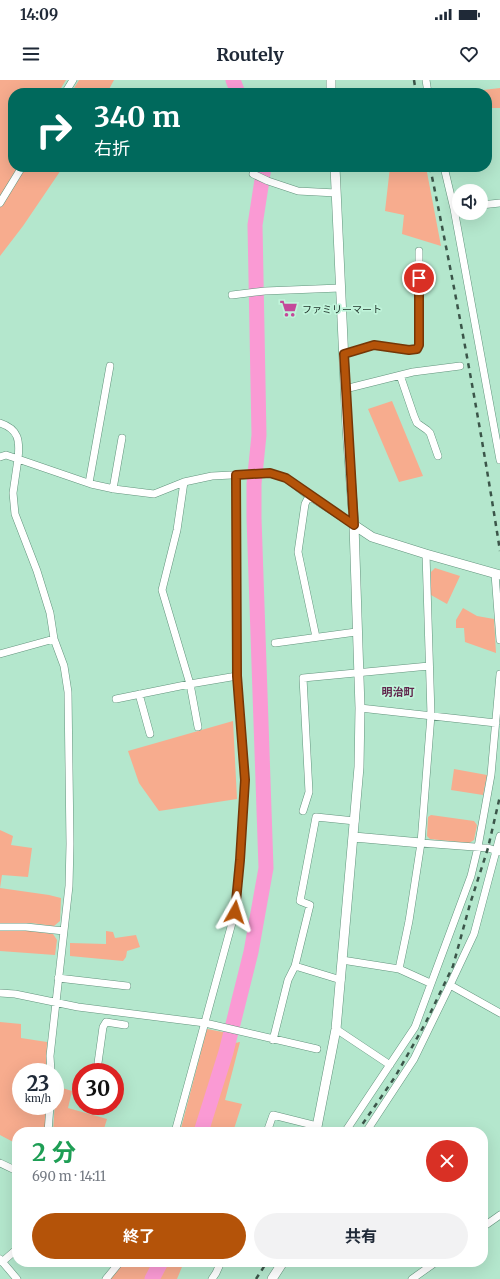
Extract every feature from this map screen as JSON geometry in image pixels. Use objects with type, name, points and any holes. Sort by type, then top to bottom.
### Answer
[{"type":"street","points":[[0,203],[19,172]]},
{"type":"street","points":[[317,1127],[336,1029],[359,767],[360,708],[356,632],[354,525],[345,389],[334,172]]},
{"type":"street","points":[[445,172],[452,195]]},
{"type":"street","points":[[253,174],[268,181],[298,191],[336,193]]},
{"type":"street","points":[[488,204],[500,203]]},
{"type":"street","points":[[458,220],[500,460]]},
{"type":"street","points":[[344,354],[374,345],[409,350],[417,349],[419,345],[419,251]]},
{"type":"street","points":[[232,294],[340,288]]},
{"type":"street","points":[[89,483],[110,366]]},
{"type":"street","points":[[345,389],[414,372],[460,366]]},
{"type":"street","points":[[400,376],[417,423],[430,433],[438,456]]},
{"type":"street","points":[[0,423],[15,432],[20,444],[13,493],[15,514],[37,571],[50,613],[54,639],[64,666],[68,692],[70,844],[69,886],[50,1063]]},
{"type":"street","points":[[113,489],[122,438]]},
{"type":"street","points":[[0,457],[6,456],[18,459],[89,483],[113,489],[154,494],[184,482],[212,476],[270,473],[286,478],[309,496],[372,537],[498,574],[500,640]]},
{"type":"street","points":[[176,1127],[208,1024],[235,912],[245,780],[237,676],[239,475]]},
{"type":"street","points":[[184,482],[177,530],[162,590],[190,684],[198,727]]},
{"type":"street","points":[[309,496],[305,504],[298,552],[316,637]]},
{"type":"street","points":[[399,970],[409,921],[421,843],[431,715],[426,554]]},
{"type":"street","points":[[275,643],[356,632]]},
{"type":"street","points":[[0,654],[54,639]]},
{"type":"street","points":[[303,811],[309,792],[303,678],[430,666]]},
{"type":"street","points":[[349,1127],[415,1027],[430,983],[471,876],[478,847],[491,775],[500,674]]},
{"type":"street","points":[[116,699],[237,676]]},
{"type":"street","points":[[139,694],[150,734]]},
{"type":"street","points":[[360,708],[496,723]]},
{"type":"street","points":[[273,1040],[288,980],[295,966],[310,905],[300,902],[316,817],[355,821]]},
{"type":"street","points":[[370,1127],[414,1059],[474,934],[498,851],[500,836]]},
{"type":"street","points":[[354,837],[478,847],[498,851]]},
{"type":"street","points":[[0,927],[26,927],[64,932]]},
{"type":"street","points":[[342,960],[399,970],[430,983]]},
{"type":"street","points":[[295,966],[341,980]]},
{"type":"street","points":[[58,978],[127,986]]},
{"type":"street","points":[[450,985],[500,1013]]},
{"type":"street","points":[[0,992],[78,1007],[208,1024],[317,1049]]},
{"type":"street","points":[[98,1063],[103,1027],[106,1022],[125,1025]]},
{"type":"street","points":[[336,1029],[390,1065]]},
{"type":"street","points":[[48,1127],[49,1115]]},
{"type":"street","points":[[269,1127],[274,1115],[311,1127]]},
{"type":"street","points":[[0,1163],[12,1169]]},
{"type":"street","points":[[488,1223],[500,1215]]},
{"type":"street","points":[[12,1252],[1,1260],[17,1279]]},
{"type":"street","points":[[106,1279],[116,1267]]},
{"type":"street","points":[[212,1279],[219,1267]]},
{"type":"street","points":[[272,1279],[280,1267]]},
{"type":"street","points":[[412,1279],[429,1267]]},
{"type":"shaded area","points":[[0,80],[66,80],[61,88],[8,88],[8,172],[60,172],[23,226],[0,256]]},
{"type":"shaded area","points":[[79,80],[114,80],[110,88],[74,88]]},
{"type":"shaded area","points":[[500,88],[500,108],[492,108],[492,89]]},
{"type":"shaded area","points":[[389,172],[427,172],[441,246],[402,234],[404,215],[385,211]]},
{"type":"shaded area","points":[[392,401],[423,476],[399,482],[368,409]]},
{"type":"shaded area","points":[[435,568],[460,576],[447,604],[431,595],[431,572]]},
{"type":"shaded area","points":[[463,608],[477,616],[494,619],[496,653],[465,642],[464,628],[456,628],[456,620]]},
{"type":"shaded area","points":[[233,721],[237,799],[159,811],[139,783],[128,751]]},
{"type":"shaded area","points":[[454,769],[487,775],[483,795],[451,790]]},
{"type":"shaded area","points":[[431,815],[474,821],[477,825],[474,840],[469,843],[430,839],[427,836],[428,817]]},
{"type":"shaded area","points":[[0,830],[13,836],[11,845],[32,848],[28,877],[2,875],[0,888]]},
{"type":"shaded area","points":[[0,888],[61,898],[60,921],[54,926],[31,923],[0,924]]},
{"type":"shaded area","points":[[0,931],[30,931],[53,934],[57,940],[55,955],[0,951]]},
{"type":"shaded area","points":[[106,931],[113,932],[115,938],[136,935],[140,947],[127,951],[126,957],[123,961],[70,956],[70,943],[106,944]]},
{"type":"shaded area","points":[[0,1022],[21,1024],[21,1038],[47,1042],[46,1063],[12,1063],[12,1115],[46,1115],[45,1127],[12,1127],[12,1141],[0,1135]]},
{"type":"shaded area","points":[[207,1029],[228,1033],[225,1045],[240,1042],[225,1100],[242,1104],[235,1127],[181,1127]]},
{"type":"shaded area","points":[[64,1088],[72,1091],[68,1108],[72,1109],[72,1115],[93,1115],[107,1119],[105,1127],[53,1127],[54,1115],[64,1115]]},
{"type":"shaded area","points":[[120,1267],[182,1267],[177,1279],[110,1279]]},
{"type":"waterway","points":[[233,80],[236,88]]},
{"type":"waterway","points":[[203,1127],[226,1052],[251,952],[266,868],[254,518],[254,484],[259,435],[255,225],[263,172]]},
{"type":"waterway","points":[[152,1279],[158,1267]]},
{"type":"railway","points":[[414,80],[415,88]]},
{"type":"railway","points":[[431,172],[467,358],[500,551]]},
{"type":"railway","points":[[360,1127],[395,1077],[425,1024],[453,966],[470,904],[488,848],[500,796]]},
{"type":"railway","points":[[256,1279],[264,1267]]},
{"type":"place","name":"ファミリーマート","points":[[289,309]]},
{"type":"district","name":"明治町","points":[[398,692]]},
{"type":"route","points":[[235,912],[245,780],[237,676],[236,475],[270,473],[286,478],[309,496],[354,525],[347,427],[344,354],[374,345],[409,350],[417,349],[419,345],[419,278]]}]
